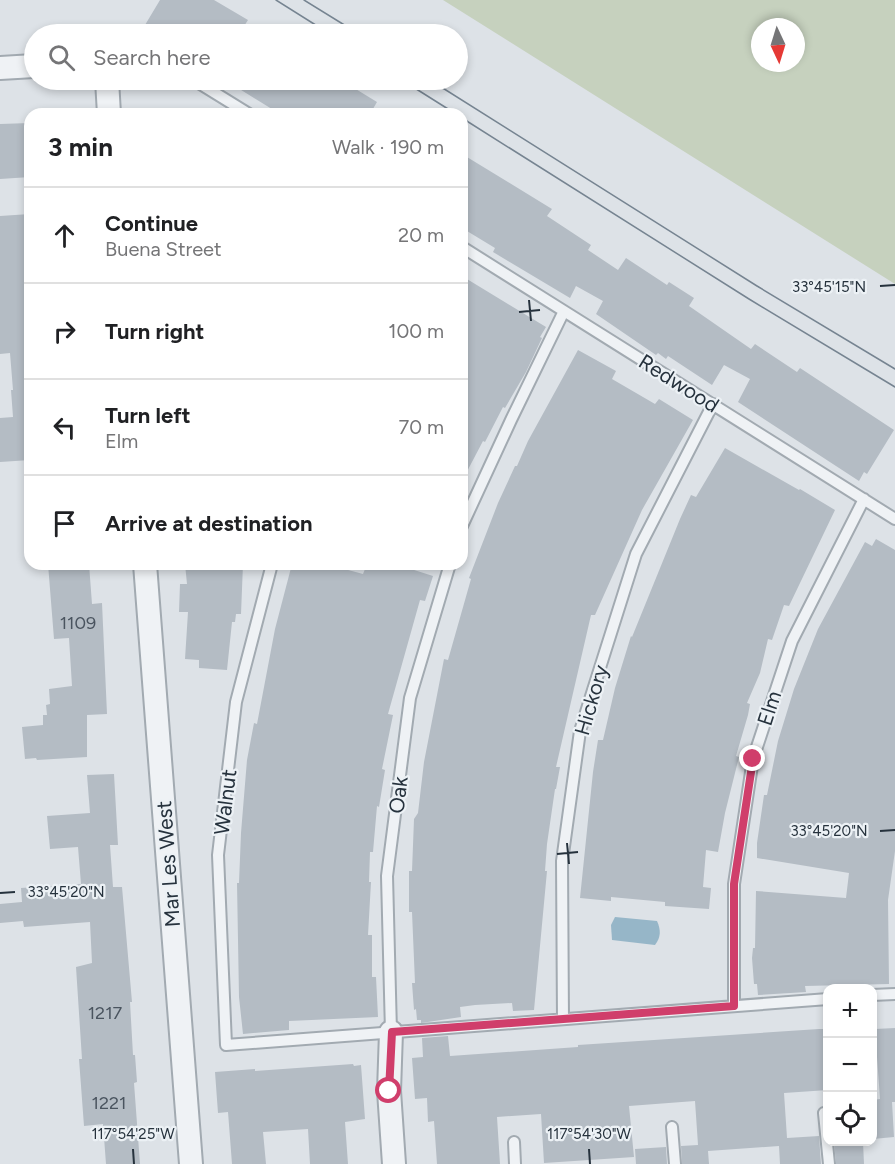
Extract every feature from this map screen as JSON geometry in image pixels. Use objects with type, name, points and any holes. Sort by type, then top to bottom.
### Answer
[{"type":"street","points":[[0,68],[24,67]]},
{"type":"street","points":[[108,90],[109,108]]},
{"type":"street","name":"Mar Les West","points":[[145,570],[191,1164]]},
{"type":"street","points":[[392,1032],[389,1103],[394,1164]]},
{"type":"lane","points":[[210,90],[239,108]]},
{"type":"lane","name":"Redwood","points":[[468,251],[895,519]]},
{"type":"lane","points":[[468,513],[564,311]]},
{"type":"lane","name":"Hickory","points":[[563,1019],[562,861],[580,731],[636,554],[713,405]]},
{"type":"lane","name":"Elm","points":[[734,1006],[734,884],[753,759],[792,641],[864,499]]},
{"type":"lane","name":"Walnut","points":[[270,570],[236,702],[218,855],[226,1045],[392,1032]]},
{"type":"lane","name":"Oak","points":[[392,1032],[387,876],[410,698],[448,570]]},
{"type":"lane","points":[[877,995],[895,994]]},
{"type":"lane","points":[[392,1032],[823,999]]},
{"type":"lane","points":[[672,1127],[675,1164]]},
{"type":"lane","points":[[514,1142],[515,1164]]},
{"type":"lane","points":[[828,1146],[829,1164]]},
{"type":"green space","points":[[443,0],[895,0],[895,284]]},
{"type":"water","points":[[615,917],[657,921],[660,933],[657,942],[655,945],[612,940],[611,925]]},
{"type":"building","points":[[160,0],[214,0],[248,20],[245,24],[146,24]]},
{"type":"building","points":[[241,90],[357,90],[377,102],[374,108],[270,108]]},
{"type":"building","points":[[24,123],[24,177],[0,179],[0,124]]},
{"type":"building","points":[[468,158],[552,209],[547,216],[591,245],[588,250],[618,270],[626,258],[667,285],[669,282],[694,298],[689,306],[751,349],[755,344],[797,372],[800,368],[894,430],[867,474],[864,472],[859,481],[738,402],[750,379],[724,365],[712,385],[668,356],[666,359],[658,353],[656,355],[596,314],[603,301],[576,286],[570,298],[493,252],[495,248],[468,232]]},
{"type":"building","points":[[24,214],[24,460],[0,462],[0,418],[13,417],[11,390],[13,390],[10,353],[0,354],[0,216]]},
{"type":"building","points":[[468,280],[546,327],[526,372],[505,408],[503,407],[485,442],[483,441],[468,470]]},
{"type":"building","points":[[578,350],[616,371],[612,379],[655,404],[659,399],[693,420],[642,510],[595,615],[591,615],[556,767],[560,767],[547,844],[545,871],[547,871],[534,1010],[513,1011],[512,1003],[475,1005],[460,1007],[461,1017],[421,1023],[421,1020],[417,1020],[416,1009],[414,1010],[412,983],[415,983],[412,912],[409,912],[409,871],[412,871],[414,819],[418,813],[424,762],[444,659],[448,660],[471,579],[469,578],[498,503],[528,441]]},
{"type":"building","points":[[725,448],[835,510],[789,606],[784,605],[772,640],[768,639],[760,673],[747,703],[750,704],[748,715],[736,756],[739,757],[718,852],[706,850],[703,887],[711,888],[709,909],[665,906],[665,902],[611,897],[611,901],[580,898],[598,740],[603,740],[615,688],[631,636],[691,495],[696,497]]},
{"type":"building","points":[[876,539],[895,550],[895,851],[888,900],[889,984],[823,984],[805,986],[806,992],[758,995],[757,984],[754,984],[752,958],[753,948],[755,948],[756,891],[846,898],[849,873],[757,858],[757,843],[764,795],[767,795],[778,741],[794,689],[818,629],[865,542],[872,546]]},
{"type":"building","points":[[48,570],[89,570],[92,604],[102,603],[107,714],[87,715],[87,757],[25,759],[22,727],[43,725],[43,715],[47,715],[46,705],[50,704],[49,689],[72,686],[69,638],[54,639]]},
{"type":"building","points":[[186,570],[243,570],[241,614],[236,614],[235,622],[232,622],[227,670],[199,668],[199,660],[185,659],[188,612],[179,612],[180,584],[187,584]]},
{"type":"building","points":[[290,570],[348,570],[363,574],[365,570],[414,570],[433,576],[425,601],[420,600],[388,714],[393,715],[382,769],[385,770],[379,807],[377,806],[373,852],[370,852],[368,935],[372,935],[372,977],[376,977],[378,1017],[289,1021],[289,1030],[243,1034],[239,997],[237,883],[239,883],[247,760],[254,723],[257,724],[275,629]]},
{"type":"building","points":[[114,774],[118,845],[110,845],[113,887],[122,887],[132,1002],[130,1002],[137,1082],[134,1083],[140,1164],[106,1164],[103,1124],[84,1126],[76,967],[92,963],[90,922],[24,927],[23,921],[0,923],[0,904],[22,902],[21,888],[81,884],[78,847],[50,849],[47,816],[90,813],[87,775]]},
{"type":"building","points":[[895,1028],[895,1102],[892,1102],[894,1137],[877,1139],[877,1099],[880,1099],[877,1029]]},
{"type":"building","points":[[823,1029],[823,1090],[784,1093],[787,1138],[819,1136],[821,1164],[780,1164],[779,1146],[708,1151],[709,1164],[682,1164],[681,1146],[698,1145],[695,1101],[629,1106],[634,1157],[544,1163],[541,1114],[497,1117],[500,1164],[437,1164],[434,1121],[428,1122],[427,1098],[415,1099],[412,1058],[423,1057],[422,1038],[448,1036],[450,1056],[578,1047],[578,1045]]},
{"type":"building","points":[[353,1064],[354,1066],[361,1065],[365,1119],[345,1122],[348,1164],[310,1164],[308,1129],[263,1132],[266,1164],[232,1164],[228,1112],[218,1113],[215,1072]]},
{"type":"building","points":[[834,1146],[863,1146],[864,1164],[836,1164]]},
{"type":"building","points":[[666,1147],[667,1164],[636,1164],[635,1149]]},
{"type":"tram line","points":[[276,0],[314,24]]},
{"type":"tram line","points":[[304,0],[343,24]]},
{"type":"tram line","points":[[418,90],[446,108]]},
{"type":"tram line","points":[[446,90],[757,286],[895,369]]},
{"type":"tram line","points":[[468,122],[749,299],[895,387]]},
{"type":"route","points":[[389,1091],[392,1032],[734,1006],[734,884],[753,759]]}]
